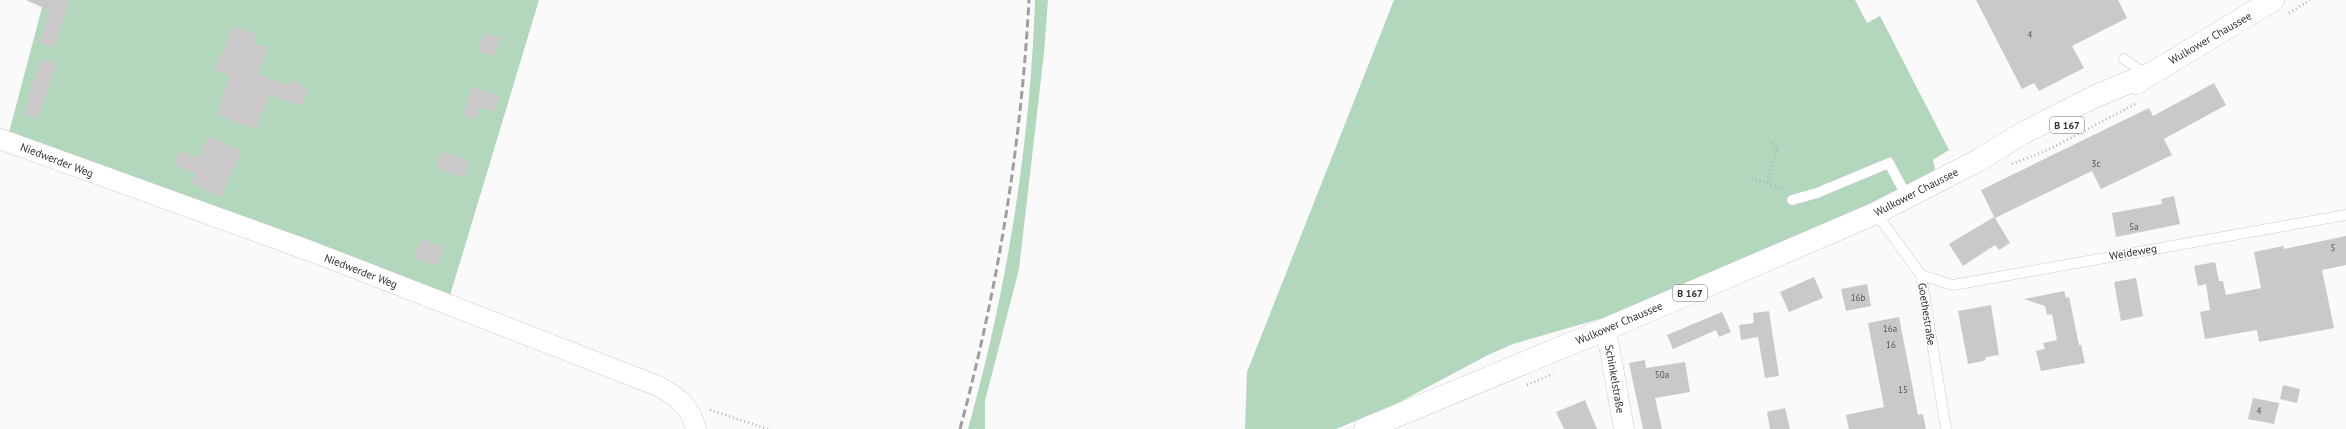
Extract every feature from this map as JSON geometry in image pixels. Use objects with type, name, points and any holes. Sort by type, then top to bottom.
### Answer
[{"type":"main road","name":"Wulkower Chaussee","points":[[1365,429],[1606,329],[1876,213],[1980,160],[2030,130],[2096,96],[2147,75],[2260,4]]},
{"type":"street","name":"Niedwerder Weg","points":[[3,140],[320,255],[658,386],[682,402],[693,418],[696,429]]},
{"type":"street","name":"Schinkelstraße","points":[[1606,329],[1624,429]]},
{"type":"lane","points":[[2124,59],[2147,75]]},
{"type":"lane","points":[[1791,196],[1817,192],[1889,163],[1907,197]]},
{"type":"lane","name":"Goethestraße","points":[[1876,213],[1921,275],[1946,429]]},
{"type":"lane","name":"Weideweg","points":[[1921,275],[1953,285],[2346,216]]},
{"type":"path","points":[[2081,128],[2083,132]]},
{"type":"path","points":[[1767,182],[1778,148],[1772,146],[1773,143]]},
{"type":"path","points":[[1752,178],[1767,182],[1791,196]]},
{"type":"path","points":[[682,402],[768,429]]},
{"type":"green space","points":[[44,0],[539,0],[448,302],[7,140]]},
{"type":"green space","points":[[1035,0],[1048,0],[1044,53],[1019,269],[985,401],[985,429],[968,429],[994,323],[1014,217],[1028,109]]},
{"type":"green space","points":[[1394,0],[1855,0],[1867,23],[1880,16],[1949,150],[1933,160],[1936,173],[1877,202],[1603,318],[1513,344],[1488,355],[1394,405],[1336,429],[1245,429],[1247,372]]},
{"type":"building","points":[[26,0],[69,0],[54,48],[39,43],[50,11]]},
{"type":"building","points":[[1976,0],[2118,0],[2127,18],[2072,46],[2084,68],[2039,91],[2034,83],[2022,89]]},
{"type":"building","points":[[232,26],[257,35],[254,43],[268,48],[259,75],[289,85],[290,80],[308,88],[302,106],[270,95],[256,129],[217,115],[222,102],[220,101],[230,76],[214,70],[220,54],[222,55]]},
{"type":"building","points":[[484,33],[500,38],[494,56],[477,51]]},
{"type":"building","points":[[42,59],[56,64],[38,119],[24,114],[30,98],[27,97]]},
{"type":"building","points":[[2214,83],[2226,105],[2164,139],[2172,155],[2101,189],[2092,171],[1995,218],[2010,243],[1999,250],[1995,245],[1963,266],[1949,244],[1994,217],[1981,190],[2149,108],[2153,116]]},
{"type":"building","points":[[472,87],[500,96],[495,112],[480,107],[476,119],[463,115]]},
{"type":"building","points":[[208,136],[242,151],[221,197],[191,183],[196,173],[174,165],[180,151],[199,158]]},
{"type":"building","points":[[442,152],[469,161],[464,178],[436,167]]},
{"type":"building","points":[[2174,196],[2180,224],[2116,237],[2112,213],[2162,204],[2161,199]]},
{"type":"building","points":[[2346,236],[2346,265],[2322,270],[2334,328],[2259,342],[2257,330],[2205,339],[2200,312],[2210,310],[2206,284],[2198,286],[2194,266],[2215,262],[2219,281],[2223,281],[2226,295],[2261,288],[2254,252],[2283,246],[2284,249]]},
{"type":"building","points":[[421,239],[445,247],[437,266],[414,258]]},
{"type":"building","points":[[1814,277],[1823,298],[1789,312],[1780,292]]},
{"type":"building","points":[[2136,278],[2143,316],[2121,321],[2114,282]]},
{"type":"building","points":[[1867,284],[1871,306],[1846,311],[1841,289]]},
{"type":"building","points":[[2064,291],[2066,298],[2069,297],[2079,345],[2081,345],[2085,363],[2041,371],[2036,351],[2045,349],[2043,343],[2057,340],[2052,314],[2047,315],[2045,306],[2024,299]]},
{"type":"building","points":[[1991,305],[1999,355],[1986,357],[1983,361],[1968,364],[1958,311]]},
{"type":"building","points":[[1769,311],[1779,376],[1765,378],[1758,337],[1741,340],[1739,325],[1754,323],[1753,313]]},
{"type":"building","points":[[1722,312],[1731,332],[1719,337],[1716,330],[1673,349],[1667,335]]},
{"type":"building","points":[[1899,317],[1918,415],[1923,414],[1926,429],[1849,429],[1846,415],[1884,407],[1868,323]]},
{"type":"building","points":[[1645,360],[1646,368],[1685,362],[1690,392],[1655,398],[1662,429],[1643,429],[1629,363]]},
{"type":"building","points":[[2283,385],[2300,389],[2297,403],[2280,399]]},
{"type":"building","points":[[2253,398],[2279,403],[2274,424],[2248,419]]},
{"type":"building","points":[[1585,400],[1597,429],[1564,429],[1556,412]]},
{"type":"building","points":[[1785,408],[1790,429],[1770,429],[1767,412]]},
{"type":"railway","points":[[960,429],[986,323],[1006,216],[1020,109],[1029,0]]}]
